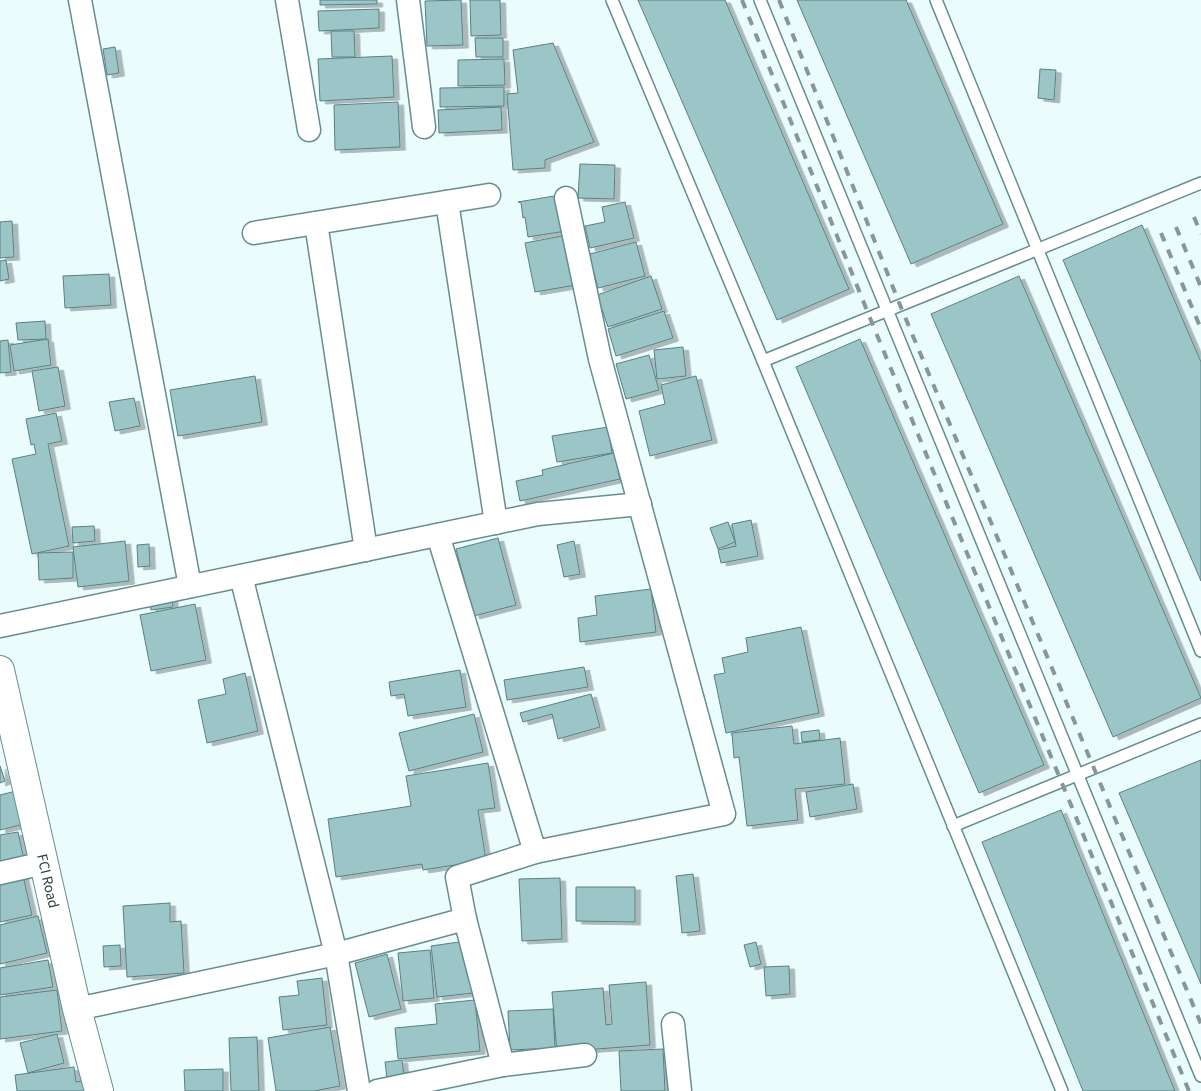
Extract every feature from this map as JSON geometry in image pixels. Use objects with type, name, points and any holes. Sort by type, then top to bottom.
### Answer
[{"type":"street","points":[[80,0],[190,586]]},
{"type":"street","points":[[287,0],[309,130]]},
{"type":"street","points":[[408,0],[424,126]]},
{"type":"street","points":[[254,233],[489,196]]},
{"type":"street","points":[[502,1065],[465,919],[457,877],[535,852],[724,814],[600,359],[566,198]]},
{"type":"street","points":[[447,202],[496,523]]},
{"type":"street","points":[[316,223],[366,550]]},
{"type":"street","points":[[0,626],[538,514],[640,504]]},
{"type":"street","points":[[438,535],[535,852]]},
{"type":"street","points":[[241,576],[336,954],[359,1091]]},
{"type":"street","name":"FCI Road","points":[[0,670],[8,739],[44,863],[77,1009],[99,1091]]},
{"type":"street","points":[[0,873],[44,863]]},
{"type":"street","points":[[77,1009],[336,954],[465,919]]},
{"type":"street","points":[[673,1024],[680,1091]]},
{"type":"street","points":[[377,1091],[502,1065],[585,1055]]},
{"type":"lane","points":[[612,0],[763,361],[1062,1091]]},
{"type":"lane","points":[[760,0],[885,311],[1078,774],[1201,1076]]},
{"type":"lane","points":[[936,0],[1201,651]]},
{"type":"lane","points":[[763,361],[1201,183]]},
{"type":"lane","points":[[953,826],[1201,724]]},
{"type":"building","points":[[320,0],[377,0],[377,4],[320,5]]},
{"type":"building","points":[[461,0],[463,45],[427,46],[425,1]]},
{"type":"building","points":[[470,0],[500,0],[501,35],[471,36]]},
{"type":"building","points":[[638,0],[725,0],[849,289],[777,320]]},
{"type":"building","points":[[797,0],[906,0],[1003,224],[911,264]]},
{"type":"building","points":[[379,9],[379,28],[319,31],[318,11]]},
{"type":"building","points":[[331,31],[354,31],[355,57],[332,57]]},
{"type":"building","points":[[475,38],[503,38],[503,57],[476,57]]},
{"type":"building","points":[[553,43],[594,142],[545,160],[545,168],[513,170],[507,94],[518,93],[513,50]]},
{"type":"building","points":[[115,47],[119,73],[107,75],[103,49]]},
{"type":"building","points":[[392,56],[394,97],[320,101],[318,59]]},
{"type":"building","points":[[504,59],[505,85],[458,86],[458,60]]},
{"type":"building","points":[[1040,69],[1056,70],[1054,100],[1038,98]]},
{"type":"building","points":[[504,87],[504,106],[440,107],[440,88]]},
{"type":"building","points":[[398,102],[400,147],[335,150],[334,105]]},
{"type":"building","points":[[501,107],[502,130],[439,133],[438,110]]},
{"type":"building","points":[[580,164],[615,165],[614,199],[578,198]]},
{"type":"building","points":[[560,195],[566,231],[528,237],[521,203],[518,202]]},
{"type":"building","points":[[625,202],[634,238],[590,248],[585,226],[605,222],[602,207]]},
{"type":"building","points":[[12,221],[14,257],[0,258],[0,222]]},
{"type":"building","points":[[1142,225],[1201,362],[1201,581],[1063,260]]},
{"type":"building","points":[[567,235],[576,285],[535,292],[525,243]]},
{"type":"building","points":[[636,242],[645,276],[598,288],[594,273],[590,274],[586,255]]},
{"type":"building","points":[[6,260],[9,279],[0,281],[0,261]]},
{"type":"building","points":[[109,274],[111,305],[65,308],[63,276]]},
{"type":"building","points":[[651,276],[662,309],[608,327],[597,295]]},
{"type":"building","points":[[1019,276],[1201,698],[1113,737],[931,314]]},
{"type":"building","points":[[664,311],[673,338],[616,356],[608,329]]},
{"type":"building","points":[[45,321],[46,339],[18,340],[16,323]]},
{"type":"building","points":[[48,339],[51,365],[14,371],[10,345]]},
{"type":"building","points":[[860,339],[1044,765],[979,793],[796,367]]},
{"type":"building","points":[[8,340],[11,372],[0,373],[0,341]]},
{"type":"building","points":[[683,347],[686,376],[657,379],[654,350]]},
{"type":"building","points":[[649,355],[659,390],[626,399],[616,364]]},
{"type":"building","points":[[58,367],[65,406],[39,411],[32,371]]},
{"type":"building","points":[[255,376],[262,422],[178,436],[170,390]]},
{"type":"building","points":[[696,376],[712,440],[650,456],[639,411],[665,404],[661,385]]},
{"type":"building","points":[[134,398],[140,426],[115,431],[109,402]]},
{"type":"building","points":[[56,413],[62,441],[48,444],[69,546],[32,554],[12,459],[36,454],[34,444],[31,445],[26,419]]},
{"type":"building","points":[[608,427],[612,453],[557,462],[552,436]]},
{"type":"building","points":[[614,453],[620,479],[520,501],[516,481],[543,475],[542,470]]},
{"type":"building","points":[[751,520],[758,556],[721,563],[718,550],[736,546],[732,524]]},
{"type":"building","points":[[728,522],[735,542],[718,549],[710,528]]},
{"type":"building","points":[[94,526],[95,541],[73,543],[72,527]]},
{"type":"building","points":[[498,538],[516,605],[474,616],[456,549]]},
{"type":"building","points":[[125,541],[129,581],[78,587],[73,547]]},
{"type":"building","points":[[574,541],[580,574],[564,577],[557,545]]},
{"type":"building","points":[[149,544],[150,566],[138,567],[137,545]]},
{"type":"building","points":[[73,552],[73,578],[39,580],[38,553]]},
{"type":"building","points":[[651,589],[656,632],[580,642],[578,618],[597,615],[595,596]]},
{"type":"building","points":[[172,598],[173,607],[151,610],[150,602]]},
{"type":"building","points":[[195,604],[206,660],[151,671],[140,615]]},
{"type":"building","points":[[801,627],[819,713],[726,733],[714,675],[725,673],[722,658],[748,652],[746,638]]},
{"type":"building","points":[[584,667],[588,687],[507,700],[504,680]]},
{"type":"building","points":[[460,670],[466,707],[408,716],[404,694],[391,696],[389,682]]},
{"type":"building","points":[[245,673],[258,731],[207,743],[198,700],[226,694],[223,679]]},
{"type":"building","points":[[591,694],[600,727],[558,739],[552,714],[523,722],[520,713]]},
{"type":"building","points":[[474,714],[483,752],[409,771],[399,733]]},
{"type":"building","points":[[792,726],[794,744],[840,738],[845,784],[795,789],[798,820],[747,826],[739,757],[734,758],[732,733]]},
{"type":"building","points":[[819,730],[820,740],[802,742],[801,732]]},
{"type":"building","points":[[1201,760],[1201,984],[1119,793]]},
{"type":"building","points":[[488,763],[495,808],[478,810],[486,860],[423,870],[422,864],[336,877],[328,819],[411,806],[406,776]]},
{"type":"building","points":[[0,766],[5,781],[0,783]]},
{"type":"building","points":[[853,784],[857,809],[810,817],[806,792]]},
{"type":"building","points":[[16,791],[24,824],[0,830],[0,795]]},
{"type":"building","points":[[1061,810],[1175,1091],[1083,1091],[982,842]]},
{"type":"building","points":[[18,832],[24,860],[0,865],[0,835]]},
{"type":"building","points":[[22,871],[32,915],[0,922],[0,876]]},
{"type":"building","points":[[693,874],[700,931],[682,933],[676,876]]},
{"type":"building","points":[[560,878],[562,939],[522,941],[519,879]]},
{"type":"building","points":[[576,887],[635,887],[635,922],[576,921]]},
{"type":"building","points":[[170,903],[170,922],[181,921],[184,973],[127,977],[123,906]]},
{"type":"building","points":[[38,916],[47,953],[0,964],[0,925]]},
{"type":"building","points":[[466,941],[473,993],[437,997],[431,946]]},
{"type":"building","points":[[756,942],[761,964],[750,967],[744,945]]},
{"type":"building","points":[[120,945],[121,966],[104,967],[103,946]]},
{"type":"building","points":[[430,950],[434,998],[403,1001],[398,953]]},
{"type":"building","points":[[387,954],[401,1009],[369,1017],[355,963]]},
{"type":"building","points":[[48,960],[53,987],[0,995],[0,968]]},
{"type":"building","points":[[789,966],[790,994],[766,996],[764,967]]},
{"type":"building","points":[[322,978],[327,1025],[283,1030],[279,997],[299,995],[297,981]]},
{"type":"building","points":[[646,982],[650,1045],[557,1052],[552,992],[603,988],[606,1025],[612,1024],[609,985]]},
{"type":"building","points":[[57,990],[62,1031],[0,1039],[0,997]]},
{"type":"building","points":[[475,1000],[480,1051],[398,1059],[395,1028],[437,1024],[435,1004]]},
{"type":"building","points":[[553,1009],[555,1048],[510,1050],[508,1011]]},
{"type":"building","points":[[330,1027],[340,1086],[314,1091],[276,1091],[268,1038]]},
{"type":"building","points":[[57,1034],[64,1063],[28,1073],[20,1043]]},
{"type":"building","points":[[257,1037],[259,1091],[231,1091],[229,1038]]},
{"type":"building","points":[[663,1049],[665,1091],[621,1091],[619,1051]]},
{"type":"building","points":[[402,1060],[404,1076],[387,1078],[385,1062]]},
{"type":"building","points":[[74,1067],[76,1082],[89,1080],[90,1091],[17,1091],[15,1075]]},
{"type":"building","points":[[223,1069],[223,1091],[185,1091],[184,1070]]},
{"type":"railway","points":[[742,0],[870,318],[1189,1091]]},
{"type":"railway","points":[[779,0],[900,305],[1201,1024]]},
{"type":"railway","points":[[1194,217],[1201,234]]},
{"type":"railway","points":[[1176,227],[1201,287]]},
{"type":"railway","points":[[1161,233],[1201,329]]}]
